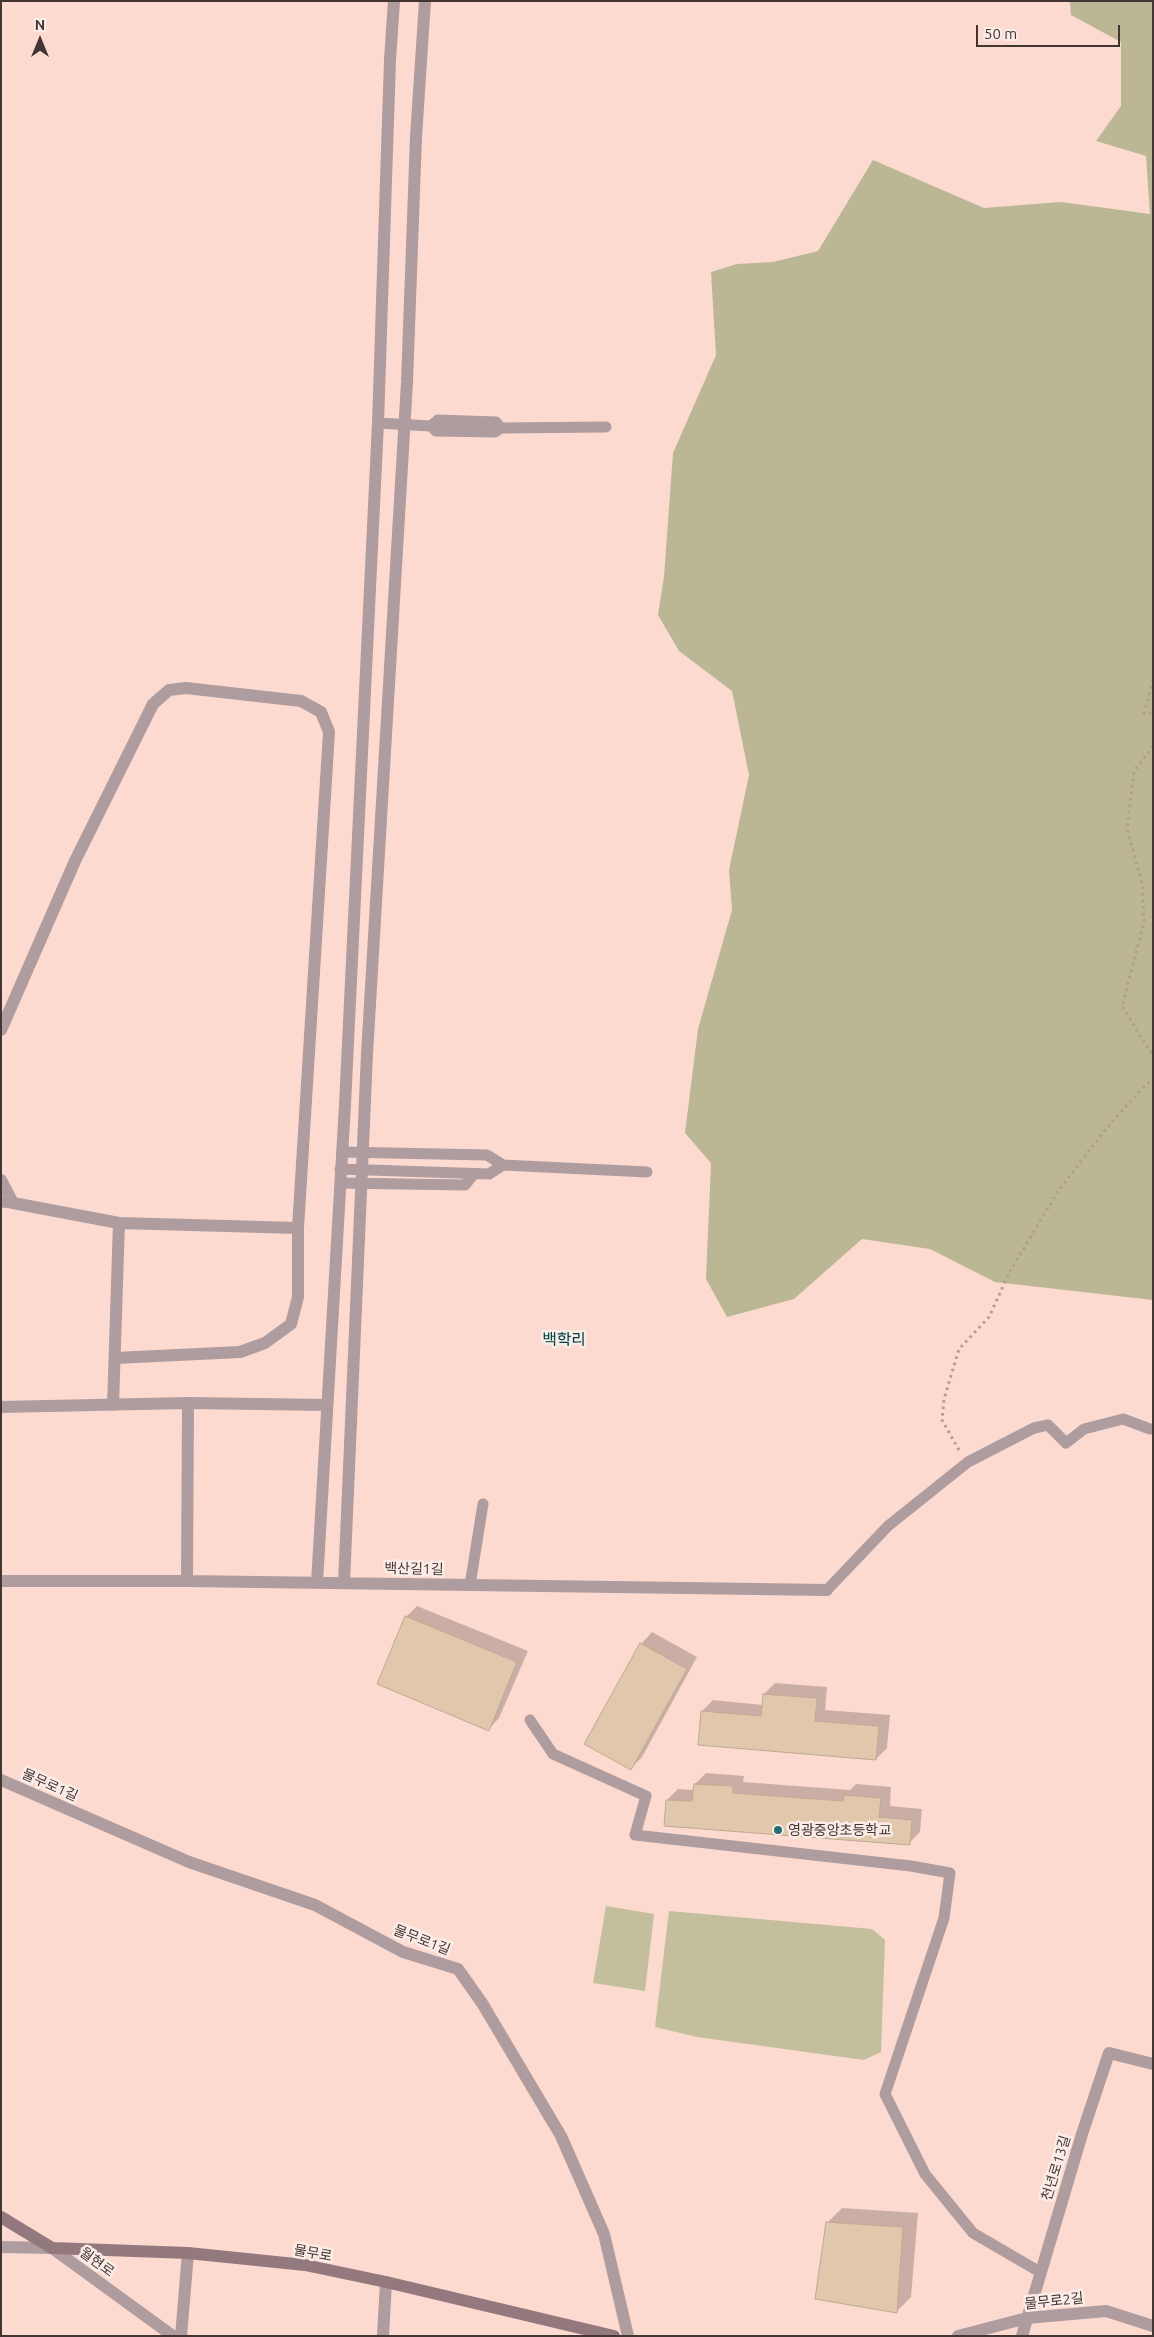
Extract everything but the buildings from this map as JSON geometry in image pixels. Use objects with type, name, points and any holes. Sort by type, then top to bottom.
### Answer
[{"type":"main road","name":"월현로","points":[[1,2218],[52,2248]]},
{"type":"main road","name":"물무로","points":[[52,2248],[188,2253],[305,2265],[386,2282],[614,2336]]},
{"type":"street","points":[[317,1583],[342,1152],[378,423],[394,1]]},
{"type":"street","points":[[344,1584],[367,1054],[404,424],[416,137],[425,1]]},
{"type":"street","points":[[1,1030],[74,861],[153,704],[169,690],[186,688],[301,701],[321,712],[329,732],[298,1228],[298,1297],[291,1324],[265,1343],[240,1352],[114,1358]]},
{"type":"street","points":[[1,1180],[7,1202],[119,1223],[298,1228]]},
{"type":"street","points":[[113,1405],[119,1223]]},
{"type":"street","points":[[1,1407],[188,1403],[327,1405]]},
{"type":"street","points":[[187,1581],[188,1403]]},
{"type":"street","name":"백산길1길","points":[[1,1581],[187,1581],[827,1590]]},
{"type":"street","name":"물무로1길","points":[[1,1780],[189,1862],[315,1905],[403,1952],[458,1969],[482,2003],[561,2136],[604,2234],[628,2336]]},
{"type":"street","name":"천년로13길","points":[[1022,2336],[1040,2272],[1109,2053],[1153,2064]]},
{"type":"street","name":"물무로","points":[[1,2247],[52,2248]]},
{"type":"street","name":"월현로","points":[[52,2248],[173,2336]]},
{"type":"street","points":[[181,2336],[188,2253]]},
{"type":"street","points":[[383,2336],[386,2282]]},
{"type":"street","name":"물무로2길","points":[[958,2336],[1027,2318],[1106,2311],[1153,2326]]},
{"type":"lane","points":[[378,423],[431,426],[436,432],[495,432],[501,428],[606,427]]},
{"type":"lane","points":[[342,1152],[487,1155],[503,1165],[647,1172]]},
{"type":"lane","points":[[340,1169],[489,1174],[503,1165]]},
{"type":"lane","points":[[340,1183],[465,1185],[474,1174]]},
{"type":"lane","points":[[827,1590],[888,1526],[968,1462],[1034,1428],[1048,1426],[1066,1443],[1084,1429],[1123,1419],[1150,1429]]},
{"type":"lane","points":[[470,1585],[483,1504]]},
{"type":"lane","points":[[530,1720],[553,1754],[646,1796],[635,1836],[911,1866],[950,1873],[944,1918],[885,2094],[925,2174],[973,2233],[1040,2272]]},
{"type":"path","points":[[1153,680],[1144,713],[1153,713]]},
{"type":"path","points":[[1153,746],[1134,771],[1127,828],[1142,883],[1144,922],[1122,1006],[1153,1056]]},
{"type":"path","points":[[968,1462],[942,1420],[944,1399],[959,1349],[989,1318],[1010,1271],[1059,1190],[1105,1130],[1146,1084],[1153,1080]]},
{"type":"shaded area","points":[[1070,1],[1153,1],[1153,1300],[995,1282],[930,1249],[862,1239],[794,1299],[727,1317],[706,1279],[711,1163],[685,1133],[698,1029],[732,910],[729,870],[749,775],[732,691],[679,651],[658,615],[664,576],[673,453],[716,355],[711,272],[737,264],[773,262],[818,251],[873,160],[984,208],[1061,202],[1150,214],[1146,156],[1096,141],[1121,106],[1121,42],[1071,15]]},
{"type":"shaded area","points":[[606,1906],[654,1914],[645,1991],[593,1983]]},
{"type":"shaded area","points":[[669,1911],[872,1929],[885,1940],[881,2052],[864,2060],[697,2037],[655,2027]]},
{"type":"place","name":"영광중앙초등학교","points":[[778,1830]]},
{"type":"district","name":"백학리","points":[[564,1340]]}]
